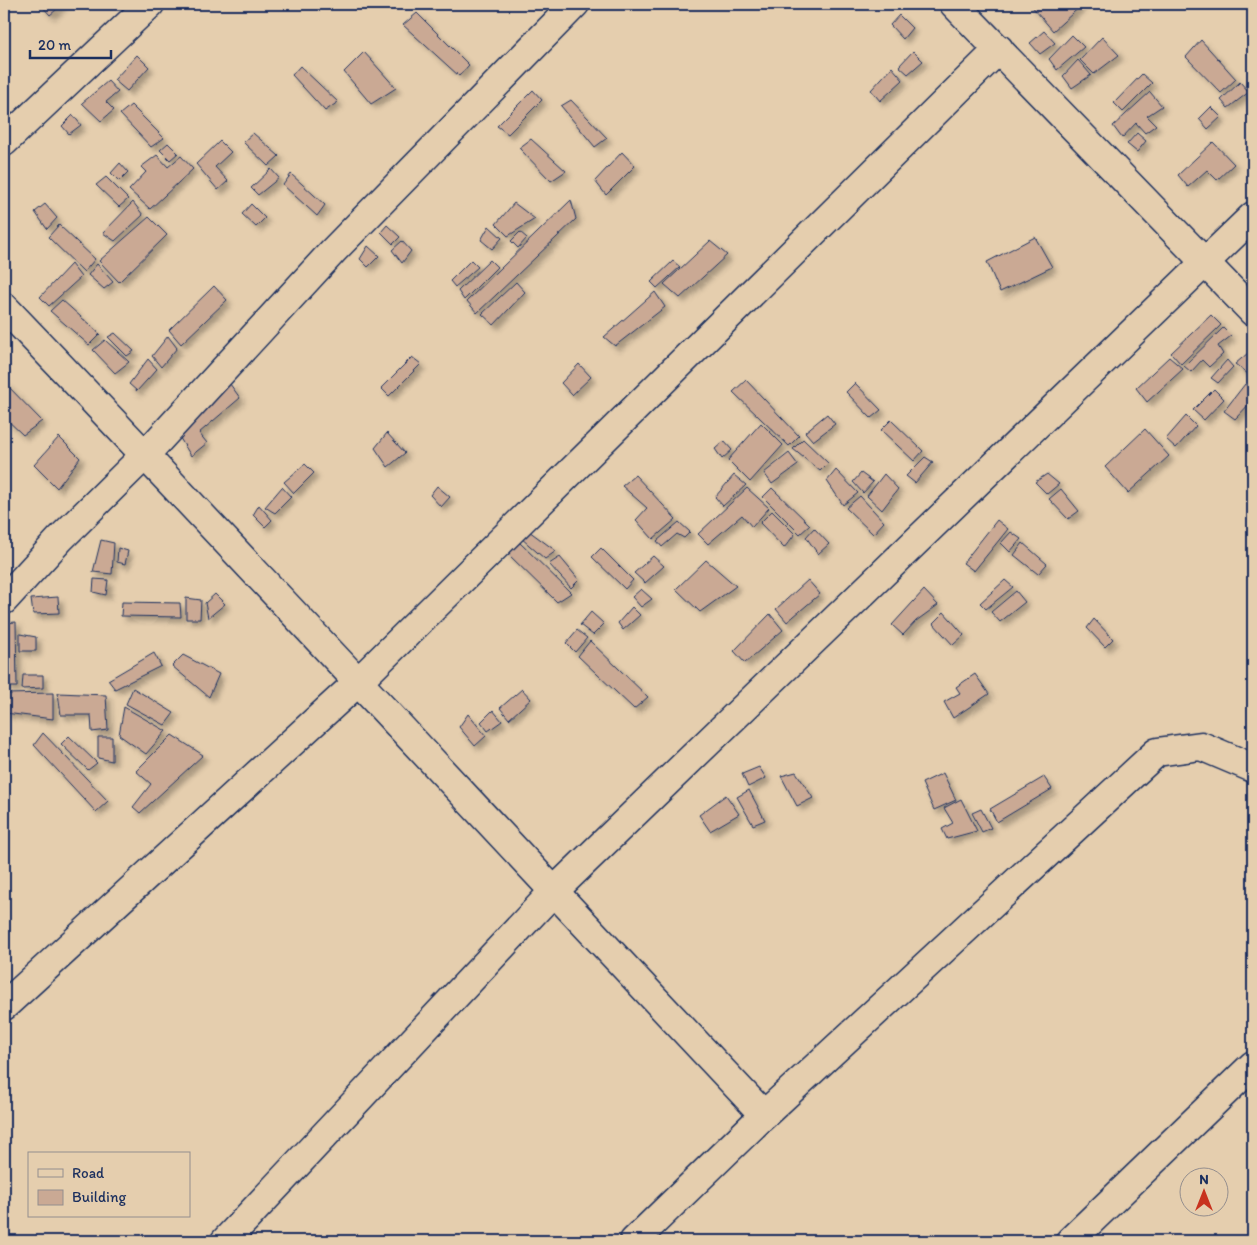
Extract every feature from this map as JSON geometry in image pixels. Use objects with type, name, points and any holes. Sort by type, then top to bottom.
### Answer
[{"type":"street","points":[[4,142],[150,4]]},
{"type":"street","points":[[4,600],[60,539],[145,455],[333,251],[575,4]]},
{"type":"street","points":[[954,4],[1253,312]]},
{"type":"street","points":[[4,1006],[358,682],[999,49]]},
{"type":"street","points":[[225,1241],[553,892],[1253,216]]},
{"type":"street","points":[[4,307],[764,1115]]},
{"type":"street","points":[[634,1241],[764,1115],[1158,752],[1201,746],[1253,768]]},
{"type":"street","points":[[1070,1241],[1253,1065]]},
{"type":"building","points":[[40,4],[63,4],[50,15]]},
{"type":"building","points":[[1030,4],[1083,4],[1053,31]]},
{"type":"building","points":[[417,13],[469,65],[459,76],[403,25]]},
{"type":"building","points":[[899,15],[912,28],[903,39],[890,25]]},
{"type":"building","points":[[1044,31],[1055,43],[1040,54],[1030,43]]},
{"type":"building","points":[[1072,35],[1084,47],[1057,70],[1049,59]]},
{"type":"building","points":[[1102,37],[1119,55],[1094,74],[1080,60]]},
{"type":"building","points":[[1201,40],[1236,79],[1221,93],[1186,57]]},
{"type":"building","points":[[913,51],[923,61],[908,74],[899,66]]},
{"type":"building","points":[[364,52],[396,88],[371,104],[344,72]]},
{"type":"building","points":[[137,55],[149,67],[127,91],[114,80]]},
{"type":"building","points":[[1078,60],[1091,75],[1072,88],[1063,76]]},
{"type":"building","points":[[300,66],[338,102],[325,111],[292,75]]},
{"type":"building","points":[[892,67],[903,80],[880,101],[871,90]]},
{"type":"building","points":[[1142,74],[1152,83],[1123,112],[1114,103]]},
{"type":"building","points":[[108,81],[118,92],[106,102],[114,110],[101,121],[82,103]]},
{"type":"building","points":[[1240,82],[1249,92],[1228,108],[1221,100]]},
{"type":"building","points":[[533,90],[542,100],[508,134],[497,126]]},
{"type":"building","points":[[1150,92],[1162,106],[1147,116],[1156,125],[1145,133],[1136,123],[1122,138],[1113,126]]},
{"type":"building","points":[[571,100],[607,138],[595,147],[561,106]]},
{"type":"building","points":[[131,105],[164,138],[151,147],[120,114]]},
{"type":"building","points":[[1211,107],[1221,117],[1208,129],[1199,119]]},
{"type":"building","points":[[73,115],[81,125],[69,134],[62,126]]},
{"type":"building","points":[[253,133],[279,156],[268,166],[243,142]]},
{"type":"building","points":[[1137,133],[1146,141],[1137,152],[1127,144]]},
{"type":"building","points":[[531,139],[566,171],[551,181],[519,148]]},
{"type":"building","points":[[220,141],[231,152],[215,167],[228,181],[218,190],[196,164]]},
{"type":"building","points":[[1213,142],[1234,164],[1217,180],[1207,170],[1188,187],[1178,175]]},
{"type":"building","points":[[168,143],[178,153],[170,160],[160,150]]},
{"type":"building","points":[[622,152],[635,166],[606,195],[595,181]]},
{"type":"building","points":[[157,155],[168,167],[181,156],[193,169],[150,209],[129,190],[146,172],[141,167]]},
{"type":"building","points":[[120,163],[128,172],[119,181],[111,173]]},
{"type":"building","points":[[271,169],[279,178],[258,195],[251,188]]},
{"type":"building","points":[[291,174],[325,205],[317,216],[283,185]]},
{"type":"building","points":[[106,177],[128,199],[119,207],[96,185]]},
{"type":"building","points":[[571,200],[576,219],[477,313],[467,301]]},
{"type":"building","points":[[133,202],[143,215],[115,241],[103,233]]},
{"type":"building","points":[[514,203],[535,219],[508,236],[496,224]]},
{"type":"building","points":[[45,204],[57,218],[47,229],[35,212]]},
{"type":"building","points":[[251,204],[265,218],[256,227],[242,214]]},
{"type":"building","points":[[149,217],[167,235],[119,282],[99,261]]},
{"type":"building","points":[[59,225],[95,259],[84,272],[48,237]]},
{"type":"building","points":[[387,225],[400,237],[393,244],[381,232]]},
{"type":"building","points":[[489,226],[502,238],[492,249],[481,240]]},
{"type":"building","points":[[520,232],[527,238],[518,248],[511,241]]},
{"type":"building","points":[[1035,237],[1052,267],[1000,292],[987,262]]},
{"type":"building","points":[[402,241],[411,251],[402,263],[392,250]]},
{"type":"building","points":[[710,241],[727,255],[680,298],[664,284]]},
{"type":"building","points":[[368,246],[379,256],[368,267],[360,259]]},
{"type":"building","points":[[471,260],[478,267],[455,287],[450,281]]},
{"type":"building","points":[[490,260],[497,267],[464,300],[458,291]]},
{"type":"building","points":[[673,261],[680,267],[657,288],[651,282]]},
{"type":"building","points":[[71,264],[81,277],[49,306],[40,297]]},
{"type":"building","points":[[97,264],[113,282],[104,289],[88,275]]},
{"type":"building","points":[[516,282],[525,292],[494,325],[482,314]]},
{"type":"building","points":[[214,286],[227,300],[181,344],[169,330]]},
{"type":"building","points":[[655,292],[665,307],[615,346],[604,337]]},
{"type":"building","points":[[62,300],[100,334],[89,345],[50,311]]},
{"type":"building","points":[[1211,315],[1221,325],[1181,364],[1171,353]]},
{"type":"building","points":[[1223,328],[1231,336],[1218,346],[1223,354],[1209,367],[1202,360],[1191,372],[1184,366]]},
{"type":"building","points":[[115,333],[134,351],[127,356],[108,337]]},
{"type":"building","points":[[168,336],[177,348],[161,367],[152,356]]},
{"type":"building","points":[[105,340],[129,362],[115,373],[93,350]]},
{"type":"building","points":[[1248,353],[1253,358],[1253,368],[1248,374],[1235,364]]},
{"type":"building","points":[[412,357],[421,364],[389,396],[381,388]]},
{"type":"building","points":[[1169,357],[1183,369],[1147,402],[1136,388]]},
{"type":"building","points":[[148,359],[157,369],[137,391],[129,384]]},
{"type":"building","points":[[1227,360],[1233,367],[1218,383],[1211,378]]},
{"type":"building","points":[[579,364],[591,377],[572,395],[561,383]]},
{"type":"building","points":[[746,380],[799,436],[789,446],[733,392]]},
{"type":"building","points":[[4,382],[42,421],[23,435],[4,417]]},
{"type":"building","points":[[855,383],[881,410],[871,418],[846,392]]},
{"type":"building","points":[[230,384],[240,398],[199,433],[207,443],[191,456],[178,435]]},
{"type":"building","points":[[1245,384],[1253,393],[1253,400],[1235,419],[1224,411]]},
{"type":"building","points":[[1214,389],[1224,399],[1204,420],[1193,410]]},
{"type":"building","points":[[827,414],[835,424],[813,441],[805,432]]},
{"type":"building","points":[[1186,416],[1196,426],[1176,448],[1166,439]]},
{"type":"building","points":[[891,420],[923,451],[914,461],[881,430]]},
{"type":"building","points":[[761,423],[783,445],[750,482],[728,460]]},
{"type":"building","points":[[1145,429],[1169,456],[1128,493],[1105,467]]},
{"type":"building","points":[[387,433],[405,453],[388,467],[375,448]]},
{"type":"building","points":[[59,437],[80,458],[57,488],[34,465]]},
{"type":"building","points":[[803,439],[828,463],[820,471],[793,449]]},
{"type":"building","points":[[724,441],[732,450],[722,459],[715,449]]},
{"type":"building","points":[[789,453],[798,465],[772,484],[764,473]]},
{"type":"building","points":[[925,457],[933,462],[915,483],[906,476]]},
{"type":"building","points":[[305,464],[314,473],[294,493],[284,482]]},
{"type":"building","points":[[836,470],[858,493],[843,505],[827,481]]},
{"type":"building","points":[[861,473],[873,482],[863,493],[853,482]]},
{"type":"building","points":[[884,474],[898,489],[882,510],[867,496]]},
{"type":"building","points":[[1047,474],[1059,484],[1047,494],[1035,482]]},
{"type":"building","points":[[635,475],[676,519],[653,539],[636,520],[647,508],[622,486]]},
{"type":"building","points":[[734,475],[746,485],[723,506],[715,497]]},
{"type":"building","points":[[437,486],[450,497],[441,507],[430,495]]},
{"type":"building","points":[[282,487],[291,497],[275,513],[265,507]]},
{"type":"building","points":[[747,488],[769,508],[752,527],[742,515],[708,544],[698,534]]},
{"type":"building","points":[[772,488],[810,525],[800,534],[763,497]]},
{"type":"building","points":[[1061,489],[1079,511],[1068,519],[1049,499]]},
{"type":"building","points":[[860,496],[884,522],[873,534],[846,508]]},
{"type":"building","points":[[259,505],[272,520],[265,527],[253,515]]},
{"type":"building","points":[[772,511],[795,534],[784,548],[760,523]]},
{"type":"building","points":[[997,520],[1008,529],[974,571],[963,563]]},
{"type":"building","points":[[679,522],[690,532],[684,538],[677,534],[662,547],[657,541]]},
{"type":"building","points":[[814,528],[829,544],[818,554],[806,537]]},
{"type":"building","points":[[529,531],[556,551],[545,559],[521,538]]},
{"type":"building","points":[[1011,532],[1021,539],[1010,552],[1001,543]]},
{"type":"building","points":[[516,539],[571,593],[557,602],[505,551]]},
{"type":"building","points":[[101,540],[114,543],[112,574],[93,572]]},
{"type":"building","points":[[1023,543],[1047,564],[1038,574],[1014,555]]},
{"type":"building","points":[[118,548],[128,551],[125,564],[117,562]]},
{"type":"building","points":[[601,548],[633,580],[625,589],[592,557]]},
{"type":"building","points":[[653,556],[664,566],[645,583],[634,573]]},
{"type":"building","points":[[560,557],[579,580],[571,588],[549,564]]},
{"type":"building","points":[[706,560],[736,586],[700,612],[676,589]]},
{"type":"building","points":[[94,579],[108,580],[106,595],[93,592]]},
{"type":"building","points":[[808,580],[820,594],[787,622],[776,609]]},
{"type":"building","points":[[1005,580],[1013,587],[986,609],[980,603]]},
{"type":"building","points":[[641,589],[652,599],[641,607],[632,597]]},
{"type":"building","points":[[924,590],[938,605],[916,621],[903,635],[892,625]]},
{"type":"building","points":[[1016,591],[1025,602],[1000,622],[991,612]]},
{"type":"building","points":[[215,594],[225,604],[208,618],[205,603]]},
{"type":"building","points":[[58,597],[59,613],[33,614],[31,599]]},
{"type":"building","points":[[186,598],[201,600],[200,619],[186,619]]},
{"type":"building","points":[[122,602],[180,603],[181,617],[121,616]]},
{"type":"building","points":[[632,607],[640,615],[623,630],[618,623]]},
{"type":"building","points":[[591,612],[604,624],[593,635],[580,625]]},
{"type":"building","points":[[944,612],[964,635],[953,645],[933,623]]},
{"type":"building","points":[[770,614],[783,630],[745,663],[734,651]]},
{"type":"building","points":[[1094,619],[1113,639],[1105,647],[1087,628]]},
{"type":"building","points":[[16,622],[17,687],[6,687],[4,623]]},
{"type":"building","points":[[577,630],[587,638],[575,652],[566,643]]},
{"type":"building","points":[[20,634],[36,637],[36,651],[20,651]]},
{"type":"building","points":[[590,641],[648,697],[634,709],[578,656]]},
{"type":"building","points":[[154,653],[161,666],[115,689],[108,680]]},
{"type":"building","points":[[183,655],[219,674],[209,697],[172,666]]},
{"type":"building","points":[[975,674],[989,694],[953,718],[944,702],[960,693],[956,687]]},
{"type":"building","points":[[23,675],[43,675],[43,688],[22,689]]},
{"type":"building","points":[[133,688],[174,713],[165,725],[126,704]]},
{"type":"building","points":[[522,689],[531,699],[509,719],[500,708]]},
{"type":"building","points":[[53,693],[53,719],[5,713],[6,694]]},
{"type":"building","points":[[58,693],[106,695],[108,730],[92,732],[91,715],[61,715]]},
{"type":"building","points":[[124,707],[166,731],[146,754],[119,735]]},
{"type":"building","points":[[493,710],[502,721],[488,731],[481,722]]},
{"type":"building","points":[[468,714],[486,736],[475,746],[459,727]]},
{"type":"building","points":[[43,733],[108,801],[96,812],[34,745]]},
{"type":"building","points":[[172,735],[203,755],[140,813],[133,807],[151,784],[136,771]]},
{"type":"building","points":[[69,736],[97,763],[88,770],[61,744]]},
{"type":"building","points":[[98,737],[112,737],[112,761],[98,758]]},
{"type":"building","points":[[759,767],[766,778],[748,787],[742,774]]},
{"type":"building","points":[[796,772],[813,798],[797,806],[781,776]]},
{"type":"building","points":[[943,773],[956,800],[934,810],[922,783]]},
{"type":"building","points":[[1044,777],[1052,789],[997,822],[990,809]]},
{"type":"building","points":[[749,790],[765,820],[753,825],[737,797]]},
{"type":"building","points":[[726,795],[739,814],[710,831],[699,815]]},
{"type":"building","points":[[961,799],[977,831],[947,839],[942,829],[953,823],[944,808]]},
{"type":"building","points":[[981,809],[991,828],[982,832],[972,813]]}]
